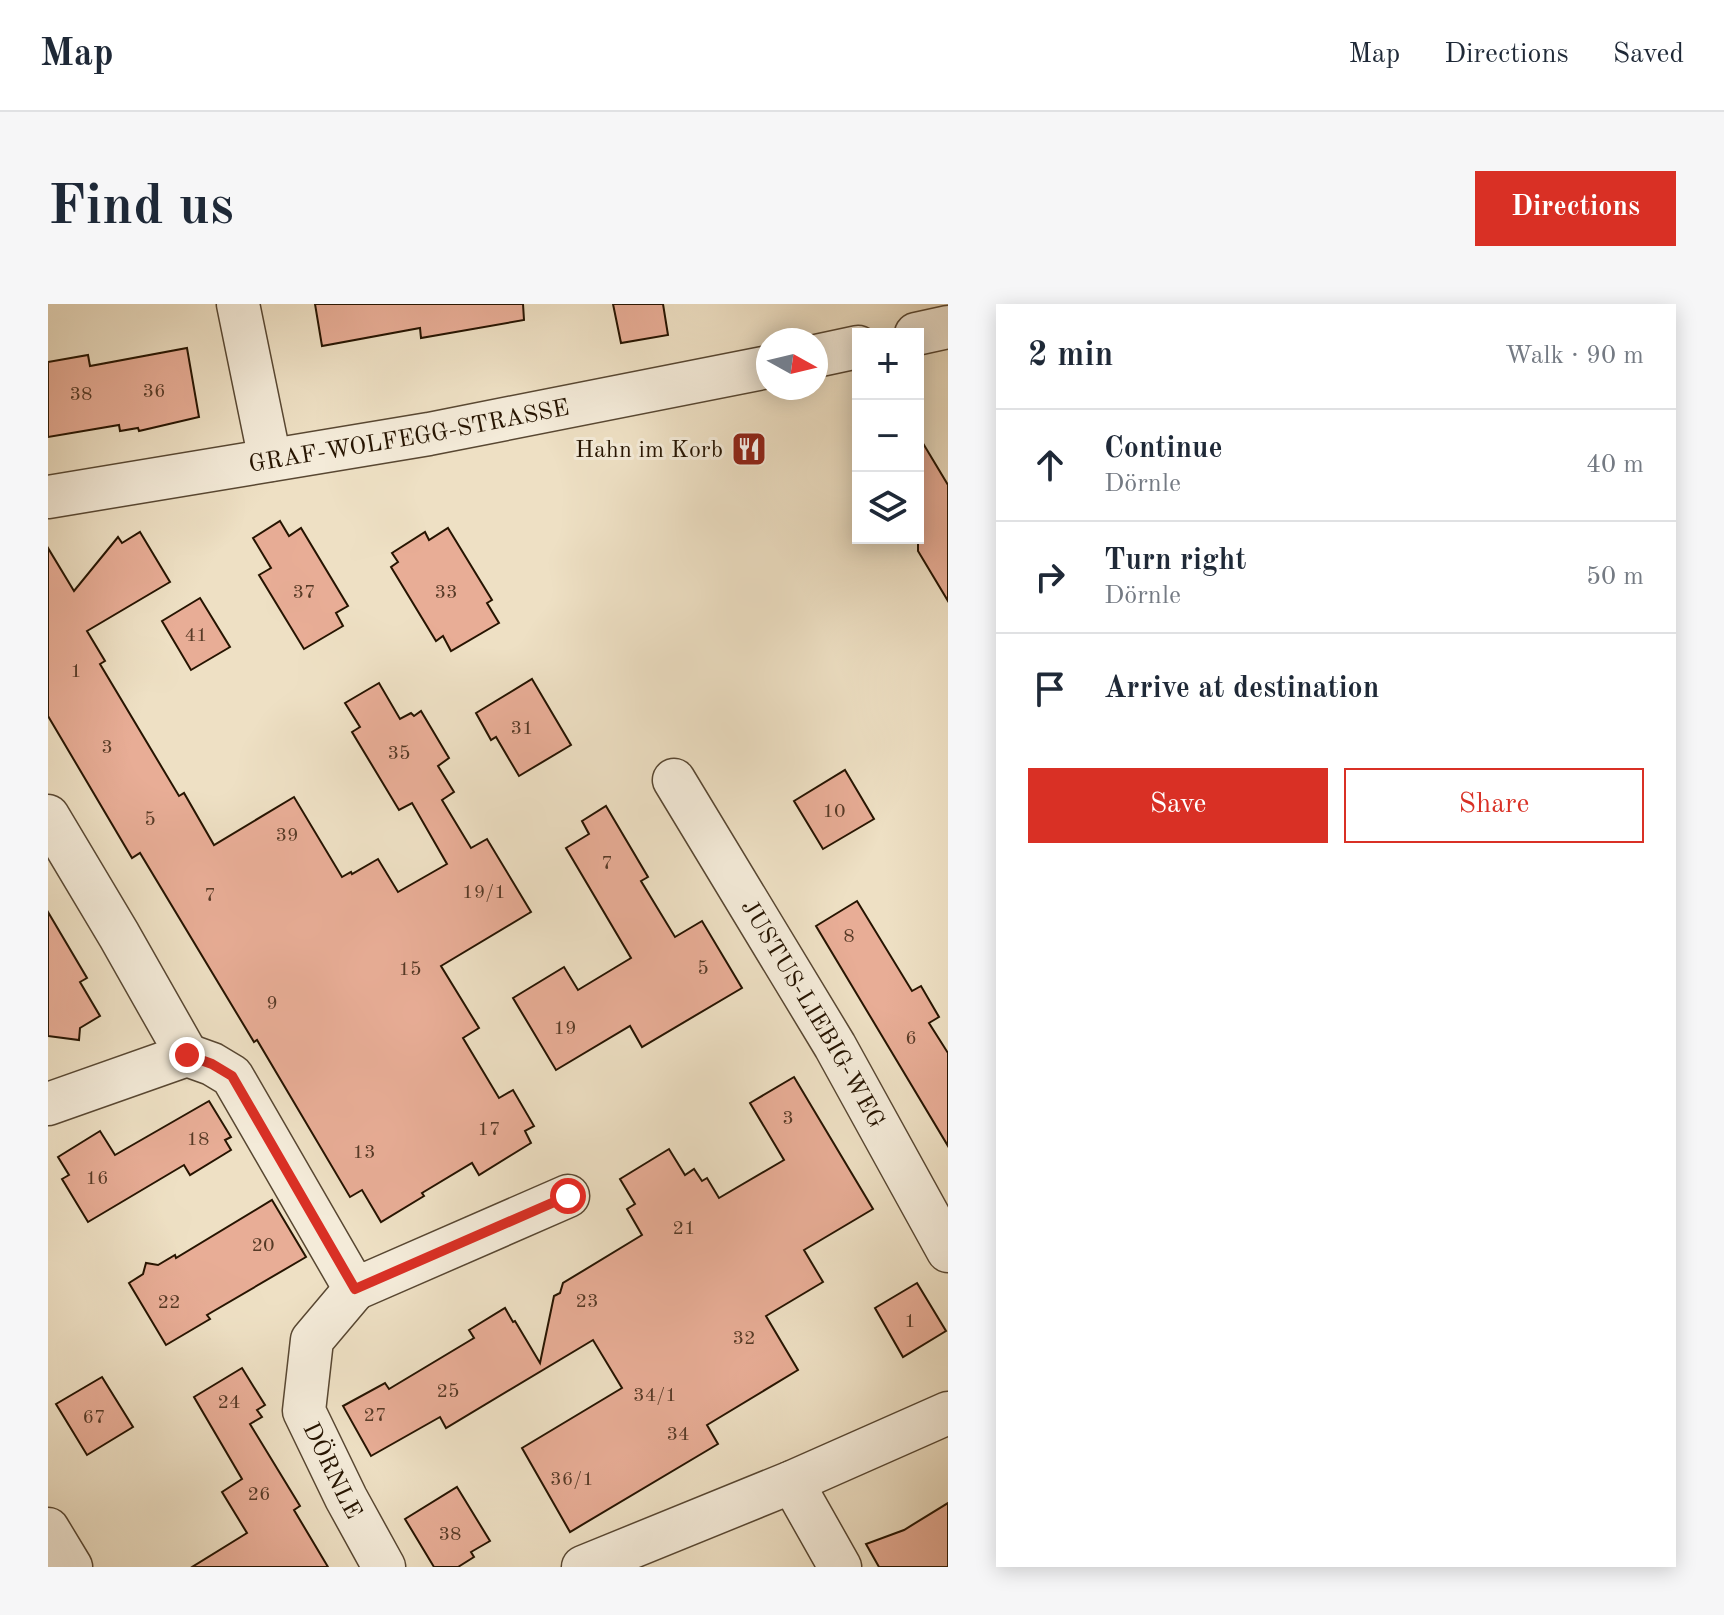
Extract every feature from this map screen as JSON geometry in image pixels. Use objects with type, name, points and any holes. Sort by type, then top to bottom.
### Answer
[{"type":"street","points":[[238,304],[270,460]]},
{"type":"street","points":[[924,332],[948,327]]},
{"type":"street","points":[[828,353],[852,348]]},
{"type":"street","name":"GRAF-WOLFEGG-STRASSE","points":[[48,497],[459,429],[756,369]]},
{"type":"street","name":"JUSTUS-LIEBIG-WEG","points":[[674,780],[835,1046],[948,1251]]},
{"type":"street","points":[[48,816],[187,1055]]},
{"type":"street","points":[[48,1104],[187,1055],[212,1064],[232,1076],[355,1289]]},
{"type":"street","name":"DÖRNLE","points":[[384,1567],[304,1411],[312,1340],[355,1289],[568,1196]]},
{"type":"street","points":[[583,1567],[792,1482],[948,1413]]},
{"type":"street","points":[[792,1482],[840,1567]]},
{"type":"street","points":[[48,1529],[71,1567]]},
{"type":"building","points":[[315,304],[523,304],[524,320],[421,338],[420,328],[322,346]]},
{"type":"building","points":[[613,304],[663,304],[668,335],[621,343]]},
{"type":"building","points":[[187,348],[199,417],[139,431],[138,428],[120,431],[119,425],[48,437],[48,362],[88,355],[90,366]]},
{"type":"building","points":[[924,445],[948,485],[948,601],[918,551],[918,544],[924,544]]},
{"type":"building","points":[[280,521],[289,536],[301,528],[348,606],[336,613],[343,626],[304,649],[259,575],[271,568],[253,538]]},
{"type":"building","points":[[448,528],[492,600],[487,603],[499,623],[451,651],[443,636],[436,641],[391,567],[398,562],[392,553],[425,532],[429,540]]},
{"type":"building","points":[[140,532],[170,582],[87,631],[105,661],[100,664],[179,796],[184,793],[214,845],[294,797],[342,877],[378,859],[398,892],[447,864],[412,803],[399,810],[352,732],[360,727],[345,703],[379,683],[400,719],[421,711],[449,758],[438,766],[454,792],[442,800],[471,848],[487,839],[531,912],[441,966],[479,1028],[463,1038],[499,1098],[513,1090],[534,1126],[525,1131],[531,1143],[479,1175],[472,1163],[381,1222],[362,1190],[350,1197],[257,1040],[254,1042],[140,853],[132,858],[48,716],[48,548],[74,591],[118,537],[122,543]]},
{"type":"building","points":[[200,598],[230,647],[191,670],[162,621]]},
{"type":"building","points":[[532,679],[571,745],[519,776],[496,737],[491,740],[476,713]]},
{"type":"building","points":[[845,770],[874,819],[823,849],[794,801]]},
{"type":"building","points":[[606,806],[648,877],[641,881],[675,937],[702,921],[742,988],[642,1047],[630,1026],[556,1070],[513,998],[564,967],[578,990],[631,958],[566,848],[589,834],[582,821]]},
{"type":"building","points":[[857,901],[912,991],[921,986],[939,1017],[929,1023],[948,1053],[948,1146],[816,926]]},
{"type":"building","points":[[48,912],[87,978],[80,982],[100,1016],[80,1028],[79,1040],[48,1036]]},
{"type":"building","points":[[794,1077],[873,1209],[804,1250],[823,1282],[766,1316],[798,1370],[707,1425],[718,1444],[570,1532],[522,1448],[622,1388],[593,1340],[446,1428],[440,1417],[371,1456],[343,1406],[385,1383],[389,1389],[474,1338],[469,1330],[505,1308],[540,1363],[554,1296],[560,1293],[563,1283],[642,1235],[627,1209],[635,1204],[620,1179],[669,1149],[685,1175],[694,1169],[702,1181],[707,1178],[719,1198],[784,1160],[750,1103]]},
{"type":"building","points":[[209,1101],[231,1137],[225,1140],[231,1150],[190,1175],[184,1165],[88,1222],[62,1179],[69,1175],[58,1157],[100,1131],[115,1155]]},
{"type":"building","points":[[272,1200],[306,1257],[207,1315],[210,1319],[166,1345],[129,1283],[143,1274],[146,1263],[158,1265],[175,1255],[176,1258]]},
{"type":"building","points":[[917,1283],[946,1331],[903,1357],[875,1308]]},
{"type":"building","points":[[242,1368],[265,1405],[257,1410],[262,1417],[250,1424],[300,1506],[294,1510],[328,1567],[192,1567],[247,1533],[222,1492],[242,1479],[194,1397]]},
{"type":"building","points":[[102,1377],[133,1427],[87,1455],[56,1404]]},
{"type":"building","points":[[457,1487],[490,1541],[471,1552],[474,1557],[458,1567],[434,1567],[405,1519]]},
{"type":"building","points":[[948,1503],[948,1567],[879,1567],[866,1544],[904,1530]]},
{"type":"place","name":"Hahn im Korb","points":[[749,449]]},
{"type":"route","points":[[187,1055],[212,1064],[232,1076],[355,1289],[568,1196]]}]
